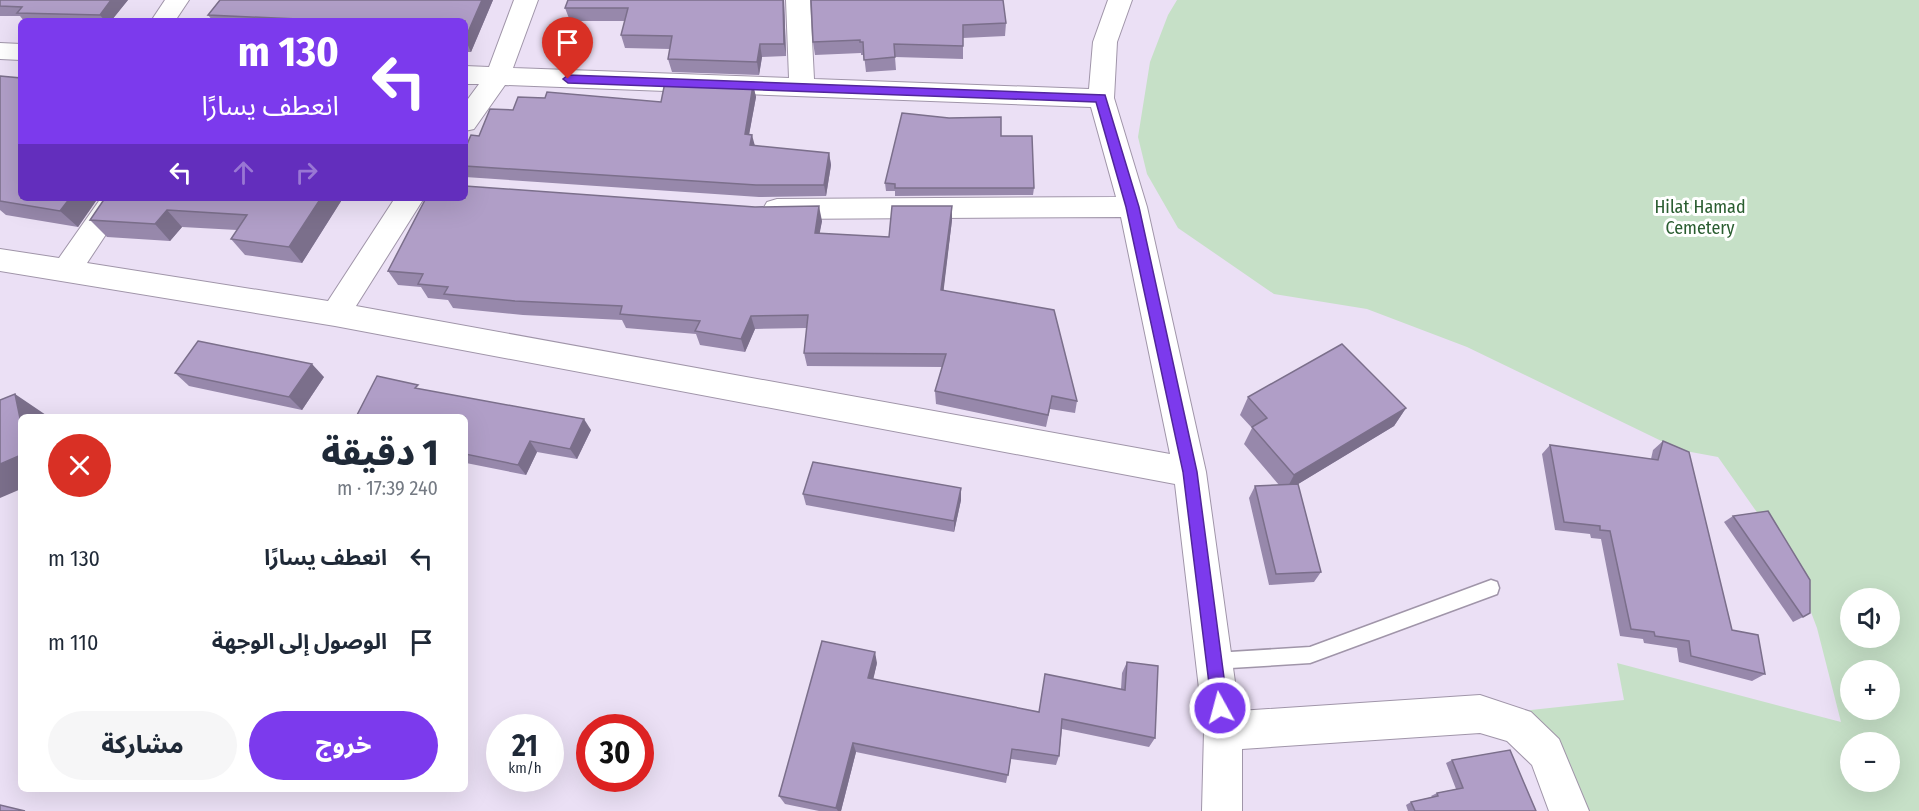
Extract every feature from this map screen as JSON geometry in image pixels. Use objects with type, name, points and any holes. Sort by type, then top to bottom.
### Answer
[{"type":"street","points":[[165,18],[177,0]]},
{"type":"street","points":[[468,118],[498,76],[526,0]]},
{"type":"street","points":[[798,0],[802,87]]},
{"type":"street","points":[[1120,0],[1105,42],[1101,98],[1132,207],[1190,472],[1222,731],[1222,811]]},
{"type":"street","points":[[0,51],[18,52]]},
{"type":"street","points":[[468,75],[1101,98]]},
{"type":"street","points":[[65,272],[114,201]]},
{"type":"street","points":[[334,314],[408,201]]},
{"type":"street","points":[[748,208],[1132,207]]},
{"type":"street","points":[[0,260],[334,314],[1190,472]]},
{"type":"street","points":[[1222,731],[1480,714],[1518,725],[1545,752],[1569,811]]},
{"type":"lane","points":[[1214,661],[1310,655],[1491,588]]},
{"type":"green space","name":"Hilat Hamad Cemetery","points":[[1177,0],[1919,0],[1919,811],[1561,811],[1521,711],[1624,700],[1617,663],[1841,722],[1840,720],[1900,720],[1900,660],[1840,660],[1840,718],[1817,628],[1792,562],[1718,457],[1680,450],[1467,347],[1367,309],[1274,294],[1178,228],[1147,174],[1138,137],[1150,62],[1168,15]]},
{"type":"building","points":[[0,0],[111,0],[100,15],[17,13],[22,7],[0,6]]},
{"type":"building","points":[[220,0],[482,0],[468,32],[468,18],[276,18],[208,15]]},
{"type":"building","points":[[568,0],[783,0],[784,44],[760,44],[757,62],[668,59],[672,36],[621,35],[628,8],[565,8]]},
{"type":"building","points":[[811,0],[1003,0],[1006,23],[963,25],[963,46],[894,44],[895,57],[864,60],[863,42],[860,40],[813,42]]},
{"type":"building","points":[[0,76],[18,78],[18,201],[68,201],[60,211],[0,201]]},
{"type":"building","points":[[665,82],[753,85],[745,134],[752,135],[750,145],[829,153],[824,185],[756,185],[468,166],[468,142],[471,135],[479,136],[490,109],[513,110],[518,97],[545,98],[547,92],[661,102]]},
{"type":"building","points":[[902,113],[949,118],[1001,117],[1001,136],[1032,136],[1034,188],[895,188],[895,184],[885,183]]},
{"type":"building","points":[[468,186],[755,207],[819,206],[815,233],[889,237],[892,206],[952,206],[941,290],[1054,310],[1077,401],[1052,396],[1048,415],[935,391],[946,354],[804,353],[808,315],[751,316],[741,339],[695,331],[700,321],[620,314],[622,306],[515,301],[444,294],[448,287],[418,284],[423,274],[388,271],[424,201],[468,201]]},
{"type":"building","points":[[103,201],[319,201],[289,247],[231,239],[247,215],[167,210],[155,224],[90,220]]},
{"type":"building","points":[[198,341],[312,364],[289,397],[175,373]]},
{"type":"building","points":[[1342,344],[1406,408],[1294,475],[1252,427],[1267,418],[1248,397]]},
{"type":"building","points":[[377,376],[418,385],[415,388],[584,419],[570,449],[530,441],[518,465],[468,455],[468,414],[358,414]]},
{"type":"building","points":[[15,394],[19,414],[18,456],[0,464],[0,400]]},
{"type":"building","points":[[1663,441],[1689,452],[1732,630],[1758,635],[1765,674],[1691,656],[1689,641],[1655,636],[1654,632],[1631,629],[1610,531],[1600,530],[1600,526],[1564,522],[1550,445],[1658,460]]},
{"type":"building","points":[[813,462],[961,488],[954,521],[803,494]]},
{"type":"building","points":[[1298,484],[1321,572],[1276,574],[1255,486]]},
{"type":"building","points":[[1768,511],[1810,580],[1810,613],[1803,617],[1733,516]]},
{"type":"building","points":[[822,641],[875,652],[868,678],[1039,712],[1045,674],[1125,690],[1127,662],[1158,666],[1155,738],[1062,719],[1059,756],[1012,749],[1008,775],[853,743],[836,808],[779,796]]},
{"type":"building","points":[[1510,750],[1536,811],[1415,811],[1411,802],[1438,796],[1437,793],[1463,788],[1452,760]]},
{"type":"building","points":[[0,805],[25,811],[0,811]]},
{"type":"route","points":[[568,79],[1101,98],[1132,207],[1190,472],[1220,708]]}]
